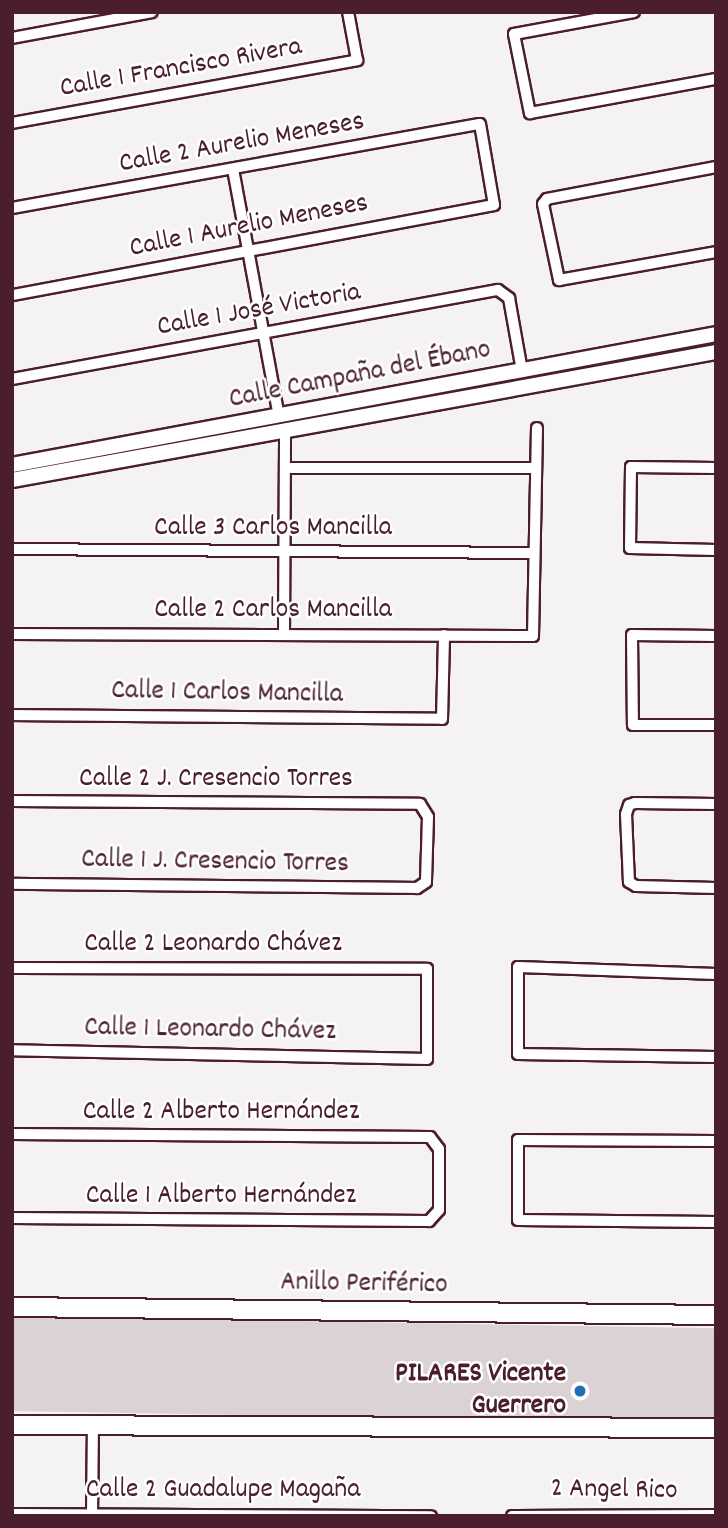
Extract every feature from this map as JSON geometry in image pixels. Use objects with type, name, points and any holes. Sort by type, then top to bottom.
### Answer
[{"type":"main road","name":"Anillo Periférico","points":[[12,1307],[716,1315]]},
{"type":"main road","points":[[12,1425],[716,1427]]},
{"type":"street","points":[[12,38],[152,12]]},
{"type":"street","name":"Calle 1 Francisco Rivera","points":[[12,123],[357,60],[348,12]]},
{"type":"street","points":[[634,12],[514,34],[530,113],[716,79]]},
{"type":"street","name":"Calle 2 Aurelio Meneses","points":[[12,208],[480,124],[494,205]]},
{"type":"street","points":[[716,167],[545,200],[557,278],[562,280],[716,252]]},
{"type":"street","points":[[233,169],[279,416]]},
{"type":"street","name":"Calle 1 Aurelio Meneses","points":[[12,295],[494,205]]},
{"type":"street","name":"Calle 1 José Victoria","points":[[12,379],[498,290],[509,298],[522,370]]},
{"type":"street","name":"Calle Campaña del Ébano","points":[[12,466],[716,334]]},
{"type":"street","name":"Calle Campaña del Ébano","points":[[12,480],[716,352]]},
{"type":"street","points":[[408,392],[411,408]]},
{"type":"street","points":[[533,553],[537,428]]},
{"type":"street","points":[[284,634],[285,431]]},
{"type":"street","points":[[716,468],[631,467],[630,548],[716,550]]},
{"type":"street","points":[[286,468],[535,468]]},
{"type":"street","name":"Calle 3 Carlos Mancilla","points":[[12,549],[533,553]]},
{"type":"street","name":"Calle 2 Carlos Mancilla","points":[[12,634],[533,636],[533,553]]},
{"type":"street","name":"Calle 1 Carlos Mancilla","points":[[12,715],[442,719],[444,635]]},
{"type":"street","points":[[716,636],[632,635],[633,725],[716,725]]},
{"type":"street","name":"Calle 2 J. Cresencio Torres","points":[[12,801],[420,804],[428,817],[426,876],[417,888]]},
{"type":"street","points":[[716,804],[635,803],[629,805],[626,814],[626,874],[636,886],[716,888]]},
{"type":"street","name":"Calle 1 J. Cresencio Torres","points":[[12,884],[417,888]]},
{"type":"street","points":[[716,974],[518,967],[518,1054],[716,1057]]},
{"type":"street","name":"Calle 2 Leonardo Chávez","points":[[12,968],[427,969],[427,1059],[406,1058]]},
{"type":"street","name":"Calle 1 Leonardo Chávez","points":[[12,1050],[406,1058]]},
{"type":"street","name":"Calle 2 Alberto Hernández","points":[[12,1134],[430,1137],[439,1144],[439,1210],[429,1221]]},
{"type":"street","points":[[716,1141],[518,1140],[518,1220],[716,1222]]},
{"type":"street","name":"Calle 1 Alberto Hernández","points":[[12,1218],[429,1221]]},
{"type":"street","points":[[92,1515],[93,1425]]},
{"type":"street","name":"Calle 2 Guadalupe Magaña","points":[[12,1514],[431,1516]]},
{"type":"street","name":"2 Angel Rico","points":[[512,1514],[716,1516]]},
{"type":"shaded area","points":[[12,1316],[716,1328],[714,1423],[12,1411]]},
{"type":"place","name":"PILARES Vicente Guerrero","points":[[580,1391]]}]
